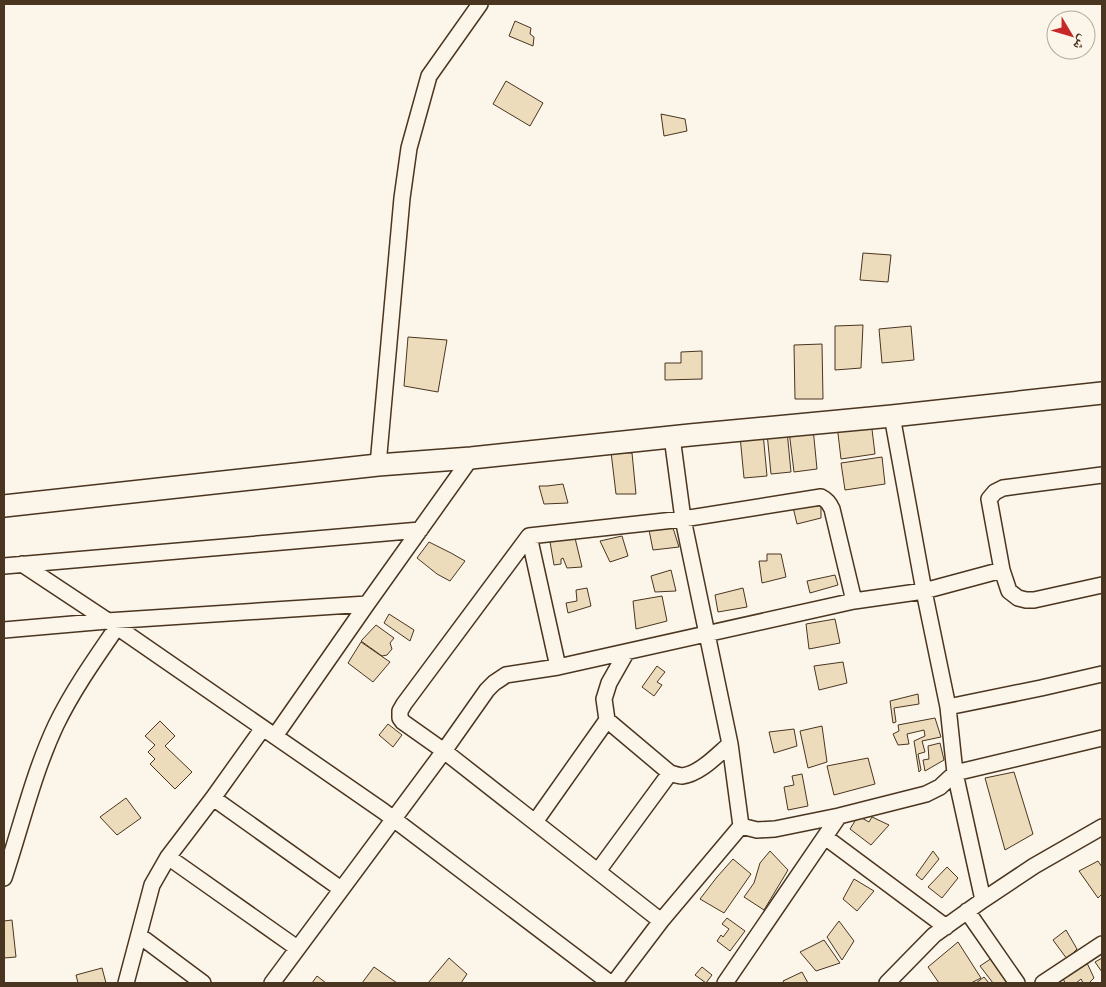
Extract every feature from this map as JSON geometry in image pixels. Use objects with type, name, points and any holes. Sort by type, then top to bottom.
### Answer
[{"type":"main road","points":[[4,506],[378,465],[471,458],[1102,393]]},
{"type":"street","points":[[378,465],[402,198],[409,148],[429,76],[480,4]]},
{"type":"street","points":[[892,416],[924,591],[948,707],[955,773],[983,900]]},
{"type":"street","points":[[614,983],[661,921],[741,826],[730,744],[682,519],[672,437]]},
{"type":"street","points":[[126,983],[152,886],[168,857],[269,732],[367,604],[471,458]]},
{"type":"street","points":[[1102,475],[1002,488],[989,498],[1002,570],[1010,591],[1018,598],[1034,600],[1102,585]]},
{"type":"street","points":[[661,921],[444,751],[403,722],[400,718],[400,711],[404,704],[529,536],[682,519],[820,497],[830,503],[832,509],[854,600]]},
{"type":"street","points":[[4,566],[420,530]]},
{"type":"street","points":[[529,536],[558,668]]},
{"type":"street","points":[[22,564],[393,818],[610,983]]},
{"type":"street","points":[[272,983],[487,690],[506,674],[558,668],[854,600],[924,591],[1002,570]]},
{"type":"street","points":[[4,630],[112,624],[367,604]]},
{"type":"street","points":[[4,878],[33,782],[56,725],[112,624]]},
{"type":"street","points":[[626,653],[606,691],[604,699],[607,720],[670,773],[681,776],[705,766],[730,744]]},
{"type":"street","points":[[948,707],[1102,674]]},
{"type":"street","points":[[535,822],[607,720]]},
{"type":"street","points":[[741,826],[757,830],[775,829],[840,816],[926,794],[940,787],[955,773],[1102,738]]},
{"type":"street","points":[[598,871],[670,773]]},
{"type":"street","points":[[214,798],[341,889]]},
{"type":"street","points":[[725,983],[840,816]]},
{"type":"street","points":[[887,983],[934,935],[1034,866],[1102,827]]},
{"type":"street","points":[[825,837],[946,927]]},
{"type":"street","points":[[168,857],[297,948]]},
{"type":"street","points":[[967,912],[1017,983]]},
{"type":"street","points":[[140,936],[203,983]]},
{"type":"street","points":[[1043,983],[1102,944]]},
{"type":"building","points":[[515,21],[531,28],[530,34],[534,37],[533,46],[509,36]]},
{"type":"building","points":[[506,81],[543,103],[530,126],[493,104]]},
{"type":"building","points":[[661,114],[685,119],[687,131],[664,136]]},
{"type":"building","points":[[863,253],[891,255],[888,282],[860,280]]},
{"type":"building","points":[[863,325],[861,368],[835,370],[835,326]]},
{"type":"building","points":[[911,326],[914,360],[882,363],[879,329]]},
{"type":"building","points":[[408,337],[447,340],[438,392],[404,386]]},
{"type":"building","points":[[822,344],[823,399],[795,399],[794,345]]},
{"type":"building","points":[[702,351],[702,379],[665,380],[665,363],[681,363],[681,352]]},
{"type":"building","points":[[871,421],[875,454],[841,459],[837,425]]},
{"type":"building","points":[[813,428],[817,469],[794,472],[789,431]]},
{"type":"building","points":[[787,431],[791,472],[771,474],[767,433]]},
{"type":"building","points":[[763,433],[767,476],[744,478],[740,436]]},
{"type":"building","points":[[611,452],[632,453],[636,494],[616,494]]},
{"type":"building","points":[[882,457],[885,484],[845,490],[841,463]]},
{"type":"building","points":[[563,484],[568,503],[544,504],[539,486]]},
{"type":"building","points":[[821,506],[821,518],[797,524],[793,507]]},
{"type":"building","points":[[673,528],[679,547],[653,550],[649,530]]},
{"type":"building","points":[[622,536],[628,556],[610,562],[600,541]]},
{"type":"building","points":[[575,538],[582,567],[567,568],[563,558],[561,559],[561,564],[554,565],[550,542]]},
{"type":"building","points":[[429,542],[465,561],[450,581],[437,574],[417,558]]},
{"type":"building","points":[[767,554],[781,554],[786,577],[762,583],[759,561],[767,561]]},
{"type":"building","points":[[671,570],[676,591],[655,592],[651,576]]},
{"type":"building","points":[[835,575],[838,585],[810,593],[807,581]]},
{"type":"building","points":[[587,588],[591,606],[568,613],[566,603],[577,601],[576,590]]},
{"type":"building","points":[[743,588],[747,607],[718,612],[715,595]]},
{"type":"building","points":[[662,596],[667,621],[636,629],[633,601]]},
{"type":"building","points":[[389,614],[414,630],[410,641],[384,623]]},
{"type":"building","points":[[835,619],[840,643],[809,649],[806,624]]},
{"type":"building","points":[[376,625],[394,638],[390,643],[392,649],[387,655],[382,656],[361,641]]},
{"type":"building","points":[[361,642],[390,662],[373,682],[348,663]]},
{"type":"building","points":[[843,662],[847,683],[819,690],[814,666]]},
{"type":"building","points":[[657,666],[665,672],[657,682],[662,685],[654,696],[642,687]]},
{"type":"building","points":[[918,694],[919,704],[894,708],[896,722],[893,723],[890,701]]},
{"type":"building","points":[[935,718],[941,737],[922,741],[925,752],[918,754],[921,770],[919,772],[914,741],[925,736],[924,730],[907,734],[909,744],[898,745],[893,734],[899,731],[898,725]]},
{"type":"building","points":[[160,721],[175,736],[165,746],[192,772],[175,789],[150,764],[155,759],[148,752],[155,745],[145,736]]},
{"type":"building","points":[[388,724],[402,735],[393,747],[379,735]]},
{"type":"building","points":[[822,726],[827,762],[808,768],[800,731]]},
{"type":"building","points":[[794,729],[797,746],[774,753],[769,732]]},
{"type":"building","points":[[940,743],[944,760],[925,771],[923,760],[929,759],[928,746]]},
{"type":"building","points":[[868,758],[875,784],[834,795],[827,766]]},
{"type":"building","points":[[1014,772],[1033,834],[1005,850],[985,778]]},
{"type":"building","points":[[802,774],[808,806],[788,810],[784,787],[794,785],[792,776]]},
{"type":"building","points":[[126,798],[141,818],[117,835],[100,817]]},
{"type":"building","points":[[858,816],[869,822],[872,817],[889,825],[871,845],[850,829]]},
{"type":"building","points":[[770,851],[788,870],[764,910],[744,897],[754,883],[760,863]]},
{"type":"building","points":[[933,851],[939,859],[922,880],[916,875]]},
{"type":"building","points":[[733,859],[751,874],[724,913],[700,899]]},
{"type":"building","points":[[1098,861],[1102,867],[1102,894],[1098,898],[1079,871]]},
{"type":"building","points":[[947,867],[958,878],[942,898],[928,887]]},
{"type":"building","points":[[854,879],[874,891],[857,911],[843,899]]},
{"type":"building","points":[[727,918],[745,931],[730,951],[717,941],[729,929],[722,924]]},
{"type":"building","points":[[12,920],[16,957],[4,958],[4,921]]},
{"type":"building","points":[[839,921],[854,941],[842,960],[827,937]]},
{"type":"building","points":[[1066,930],[1077,949],[1067,959],[1053,940]]},
{"type":"building","points":[[824,940],[840,963],[816,971],[800,952]]},
{"type":"building","points":[[958,942],[981,978],[971,983],[939,983],[928,967]]},
{"type":"building","points":[[449,958],[467,974],[461,983],[428,983]]},
{"type":"building","points":[[992,958],[1011,983],[993,983],[980,966]]},
{"type":"building","points":[[1102,958],[1102,972],[1095,962]]},
{"type":"building","points":[[1087,963],[1094,978],[1089,983],[1083,983],[1081,979],[1076,983],[1065,983],[1062,976]]},
{"type":"building","points":[[374,967],[397,983],[362,983]]},
{"type":"building","points":[[702,967],[712,975],[706,983],[695,975]]},
{"type":"building","points":[[102,968],[106,983],[78,983],[76,975]]},
{"type":"building","points":[[802,972],[808,983],[784,983],[783,981]]},
{"type":"building","points":[[317,976],[326,983],[312,983]]},
{"type":"building","points":[[984,977],[989,983],[976,983]]}]
